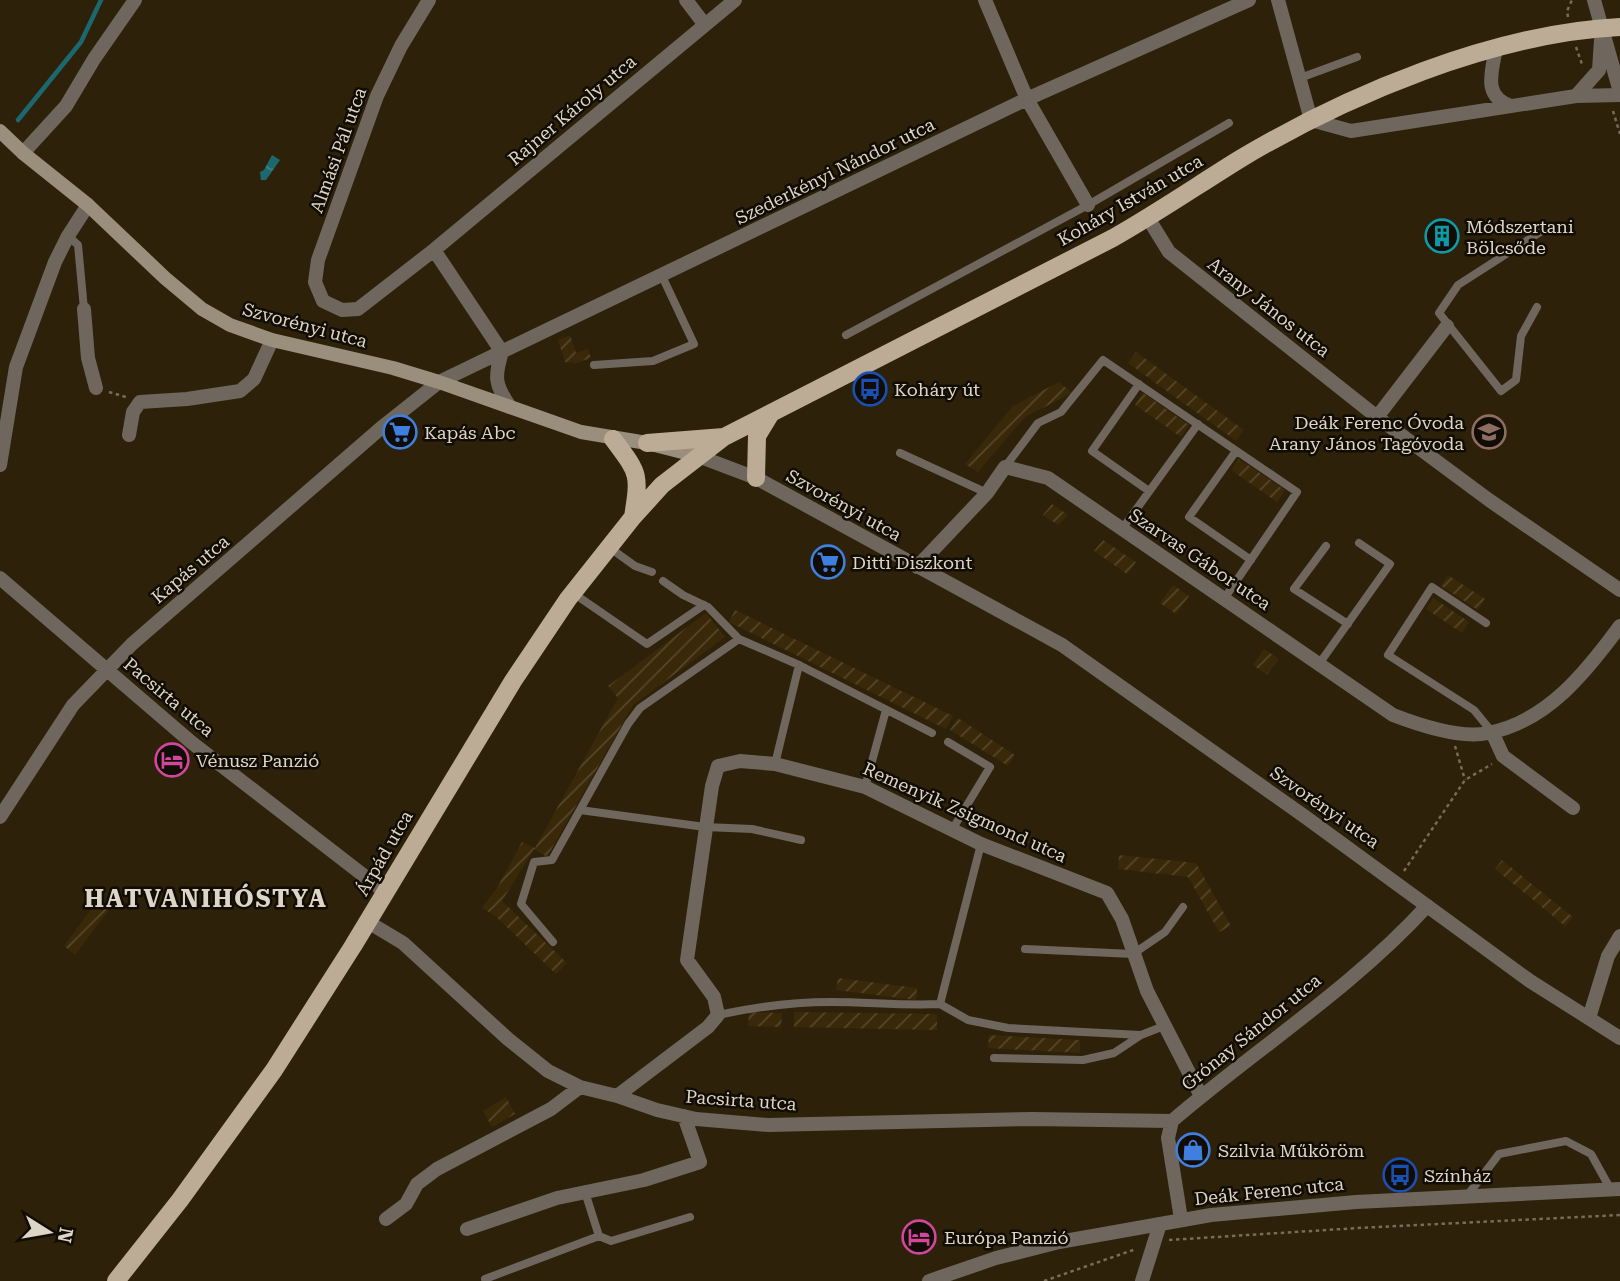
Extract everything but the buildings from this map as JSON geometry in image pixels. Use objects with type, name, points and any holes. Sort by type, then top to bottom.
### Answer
[{"type":"main road","name":"Koháry István utca","points":[[698,456],[724,437],[773,410],[1148,218],[1241,159],[1311,120],[1391,84],[1496,48],[1611,27]]},
{"type":"main road","name":"Szvorényi utca","points":[[0,132],[88,205],[165,278],[202,309],[230,325],[272,340],[393,368],[439,382],[581,432],[647,443],[698,456]]},
{"type":"main road","points":[[756,478],[757,436],[773,410]]},
{"type":"main road","points":[[647,443],[724,437]]},
{"type":"main road","points":[[614,439],[634,466],[638,484],[633,517]]},
{"type":"main road","name":"Árpád utca","points":[[116,1281],[180,1200],[274,1070],[368,922],[513,681],[573,593],[633,517],[663,485],[698,456]]},
{"type":"street","points":[[23,153],[66,106],[94,59],[135,0]]},
{"type":"street","name":"Almási Pál utca","points":[[342,310],[323,301],[315,282],[318,260],[377,96],[401,46],[429,0]]},
{"type":"street","points":[[686,0],[705,25]]},
{"type":"street","name":"Rajner Károly utca","points":[[342,310],[358,309],[434,250],[735,0]]},
{"type":"street","points":[[985,0],[1027,99],[1088,205]]},
{"type":"street","name":"Szederkényi Nándor utca","points":[[439,382],[1027,99],[1249,0]]},
{"type":"street","points":[[1278,0],[1311,120],[1352,131],[1576,96],[1620,94],[1611,27],[1594,0]]},
{"type":"street","points":[[1576,96],[1599,70],[1611,27]]},
{"type":"street","points":[[1496,48],[1490,86],[1501,103],[1511,106]]},
{"type":"street","points":[[0,398],[16,367],[50,274],[68,236],[88,205]]},
{"type":"street","name":"Arany János utca","points":[[1148,218],[1169,253],[1489,500],[1620,590]]},
{"type":"street","points":[[434,250],[502,352],[496,372],[497,381],[499,390],[510,407]]},
{"type":"street","points":[[84,309],[88,358],[96,388]]},
{"type":"street","points":[[1377,416],[1447,326]]},
{"type":"street","points":[[129,435],[133,412],[140,402],[187,399],[240,391],[254,379],[272,340]]},
{"type":"street","points":[[0,464],[16,367]]},
{"type":"street","name":"Kapás utca","points":[[0,817],[74,705],[106,669],[381,428],[439,382]]},
{"type":"street","name":"Szvorényi utca","points":[[698,456],[756,478],[1062,645],[1397,882],[1530,981],[1620,1038]]},
{"type":"street","points":[[917,567],[987,493],[1005,467]]},
{"type":"street","name":"Szarvas Gábor utca","points":[[1005,467],[1048,478],[1393,715],[1419,725],[1451,732],[1486,734],[1516,724],[1550,705],[1593,663],[1620,626]]},
{"type":"street","name":"Pacsirta utca","points":[[0,578],[191,742],[385,892]]},
{"type":"street","points":[[1492,732],[1503,756],[1573,808]]},
{"type":"street","name":"Remenyik Zsigmond utca","points":[[718,1015],[714,997],[687,960],[712,786],[718,766],[740,761],[775,764],[865,787],[981,844],[1107,893],[1122,919],[1133,954],[1164,1026],[1201,1096]]},
{"type":"street","name":"Grónay Sándor utca","points":[[1172,1121],[1336,990],[1406,929],[1427,906]]},
{"type":"street","name":"Pacsirta utca","points":[[368,922],[403,943],[508,1039],[548,1071],[580,1087],[657,1110],[684,1116],[768,1125],[1032,1119],[1172,1121]]},
{"type":"street","points":[[1589,1018],[1608,956],[1620,936]]},
{"type":"street","points":[[617,1096],[708,1027],[718,1015]]},
{"type":"street","points":[[386,1219],[406,1204],[416,1184],[437,1169],[551,1109],[580,1087]]},
{"type":"street","points":[[467,1229],[557,1198],[644,1180],[700,1162],[684,1116]]},
{"type":"street","points":[[1172,1121],[1168,1138],[1181,1219]]},
{"type":"street","name":"Deák Ferenc utca","points":[[929,1281],[1059,1242],[1181,1219],[1356,1202],[1615,1189]]},
{"type":"street","points":[[1142,1281],[1160,1224]]},
{"type":"lane","points":[[1300,78],[1357,57]]},
{"type":"lane","points":[[846,335],[1088,205],[1229,123]]},
{"type":"lane","points":[[1536,307],[1521,336],[1516,380],[1501,391],[1438,313],[1458,285],[1542,231]]},
{"type":"lane","points":[[68,236],[78,245],[84,309]]},
{"type":"lane","points":[[594,365],[653,361],[694,344],[662,276]]},
{"type":"lane","points":[[1005,467],[1038,423],[1061,412],[1103,360],[1297,492],[1224,599]]},
{"type":"lane","points":[[1139,384],[1092,451],[1149,491]]},
{"type":"lane","points":[[1122,529],[1198,424]]},
{"type":"lane","points":[[1236,451],[1189,517],[1251,561]]},
{"type":"lane","points":[[900,453],[987,493]]},
{"type":"lane","points":[[1320,664],[1390,564],[1359,542]]},
{"type":"lane","points":[[1326,546],[1294,589],[1348,624]]},
{"type":"lane","points":[[608,547],[635,566],[652,572]]},
{"type":"lane","points":[[663,581],[704,605],[739,639],[799,665],[932,733]]},
{"type":"lane","points":[[1486,623],[1432,587],[1388,654],[1474,710],[1492,732]]},
{"type":"lane","points":[[573,593],[647,644],[704,605]]},
{"type":"lane","points":[[553,942],[521,904],[534,862],[552,860],[628,724],[640,708],[739,639]]},
{"type":"lane","points":[[775,764],[799,665]]},
{"type":"lane","points":[[865,787],[886,710]]},
{"type":"lane","points":[[948,743],[990,767],[952,830]]},
{"type":"lane","points":[[580,810],[705,827],[752,829],[801,840]]},
{"type":"lane","points":[[940,1004],[981,844]]},
{"type":"lane","points":[[1025,949],[1133,954],[1165,932],[1184,907]]},
{"type":"lane","points":[[718,1015],[757,1007],[830,1002],[940,1004],[968,1020],[1009,1028],[1141,1035]]},
{"type":"lane","points":[[994,1058],[1083,1060],[1114,1053],[1141,1035],[1164,1026]]},
{"type":"lane","points":[[1467,1196],[1499,1154],[1566,1141],[1591,1154],[1615,1189]]},
{"type":"lane","points":[[584,1192],[599,1236]]},
{"type":"lane","points":[[485,1279],[599,1236],[611,1241],[690,1217]]},
{"type":"path","points":[[96,388],[140,402]]},
{"type":"path","points":[[1451,732],[1465,780]]},
{"type":"path","points":[[1397,882],[1465,780],[1503,756]]},
{"type":"path","points":[[1044,1281],[1155,1242],[1358,1228],[1620,1215]]},
{"type":"shaded area","points":[[570,335],[576,353],[588,349],[591,358],[576,363],[565,362],[558,340]]},
{"type":"shaded area","points":[[1136,352],[1244,430],[1236,441],[1128,363]]},
{"type":"shaded area","points":[[1059,382],[1072,393],[1025,417],[978,472],[965,464],[1013,406]]},
{"type":"shaded area","points":[[1143,393],[1189,425],[1181,437],[1135,405]]},
{"type":"shaded area","points":[[1239,459],[1285,490],[1277,502],[1231,470]]},
{"type":"shaded area","points":[[1052,504],[1068,515],[1058,525],[1043,515]]},
{"type":"shaded area","points":[[1103,540],[1136,562],[1127,574],[1094,551]]},
{"type":"shaded area","points":[[1448,575],[1485,599],[1478,610],[1441,586]]},
{"type":"shaded area","points":[[1173,585],[1189,596],[1176,614],[1160,603]]},
{"type":"shaded area","points":[[1433,598],[1469,622],[1462,633],[1426,609]]},
{"type":"shaded area","points":[[735,610],[953,716],[946,729],[729,622]]},
{"type":"shaded area","points":[[706,613],[725,637],[633,705],[547,857],[534,849],[502,901],[567,963],[556,974],[494,915],[482,908],[497,888],[522,842],[535,848],[618,698],[608,686]]},
{"type":"shaded area","points":[[1264,649],[1279,659],[1267,675],[1253,665]]},
{"type":"shaded area","points":[[958,718],[1015,755],[1008,766],[950,730]]},
{"type":"shaded area","points":[[1119,855],[1196,863],[1231,926],[1219,932],[1188,877],[1118,869]]},
{"type":"shaded area","points":[[1502,860],[1573,917],[1565,926],[1495,869]]},
{"type":"shaded area","points":[[97,901],[109,910],[75,955],[64,946]]},
{"type":"shaded area","points":[[838,978],[917,988],[916,1000],[836,990]]},
{"type":"shaded area","points":[[749,1012],[782,1013],[781,1027],[748,1026]]},
{"type":"shaded area","points":[[794,1012],[937,1014],[937,1030],[794,1027]]},
{"type":"shaded area","points":[[989,1035],[1080,1040],[1080,1053],[988,1048]]},
{"type":"shaded area","points":[[506,1097],[515,1114],[492,1127],[483,1111]]},
{"type":"water","points":[[272,155],[280,160],[266,180],[261,180],[260,172],[264,170]]},
{"type":"waterway","points":[[18,120],[81,42],[101,0]]},
{"type":"place","name":"Módszertani Bölcsőde","points":[[1442,236]]},
{"type":"place","name":"Koháry út","points":[[870,389]]},
{"type":"place","name":"Kapás Abc","points":[[400,432]]},
{"type":"place","name":"Deák Ferenc Óvoda Arany János Tagóvoda","points":[[1489,432]]},
{"type":"place","name":"Ditti Diszkont","points":[[828,562]]},
{"type":"place","name":"Vénusz Panzió","points":[[172,760]]},
{"type":"place","name":"Szilvia Műköröm","points":[[1193,1150]]},
{"type":"place","name":"Színház","points":[[1400,1175]]},
{"type":"place","name":"Európa Panzió","points":[[919,1237]]},
{"type":"district","name":"HATVANIHÓSTYA","points":[[206,899]]}]
